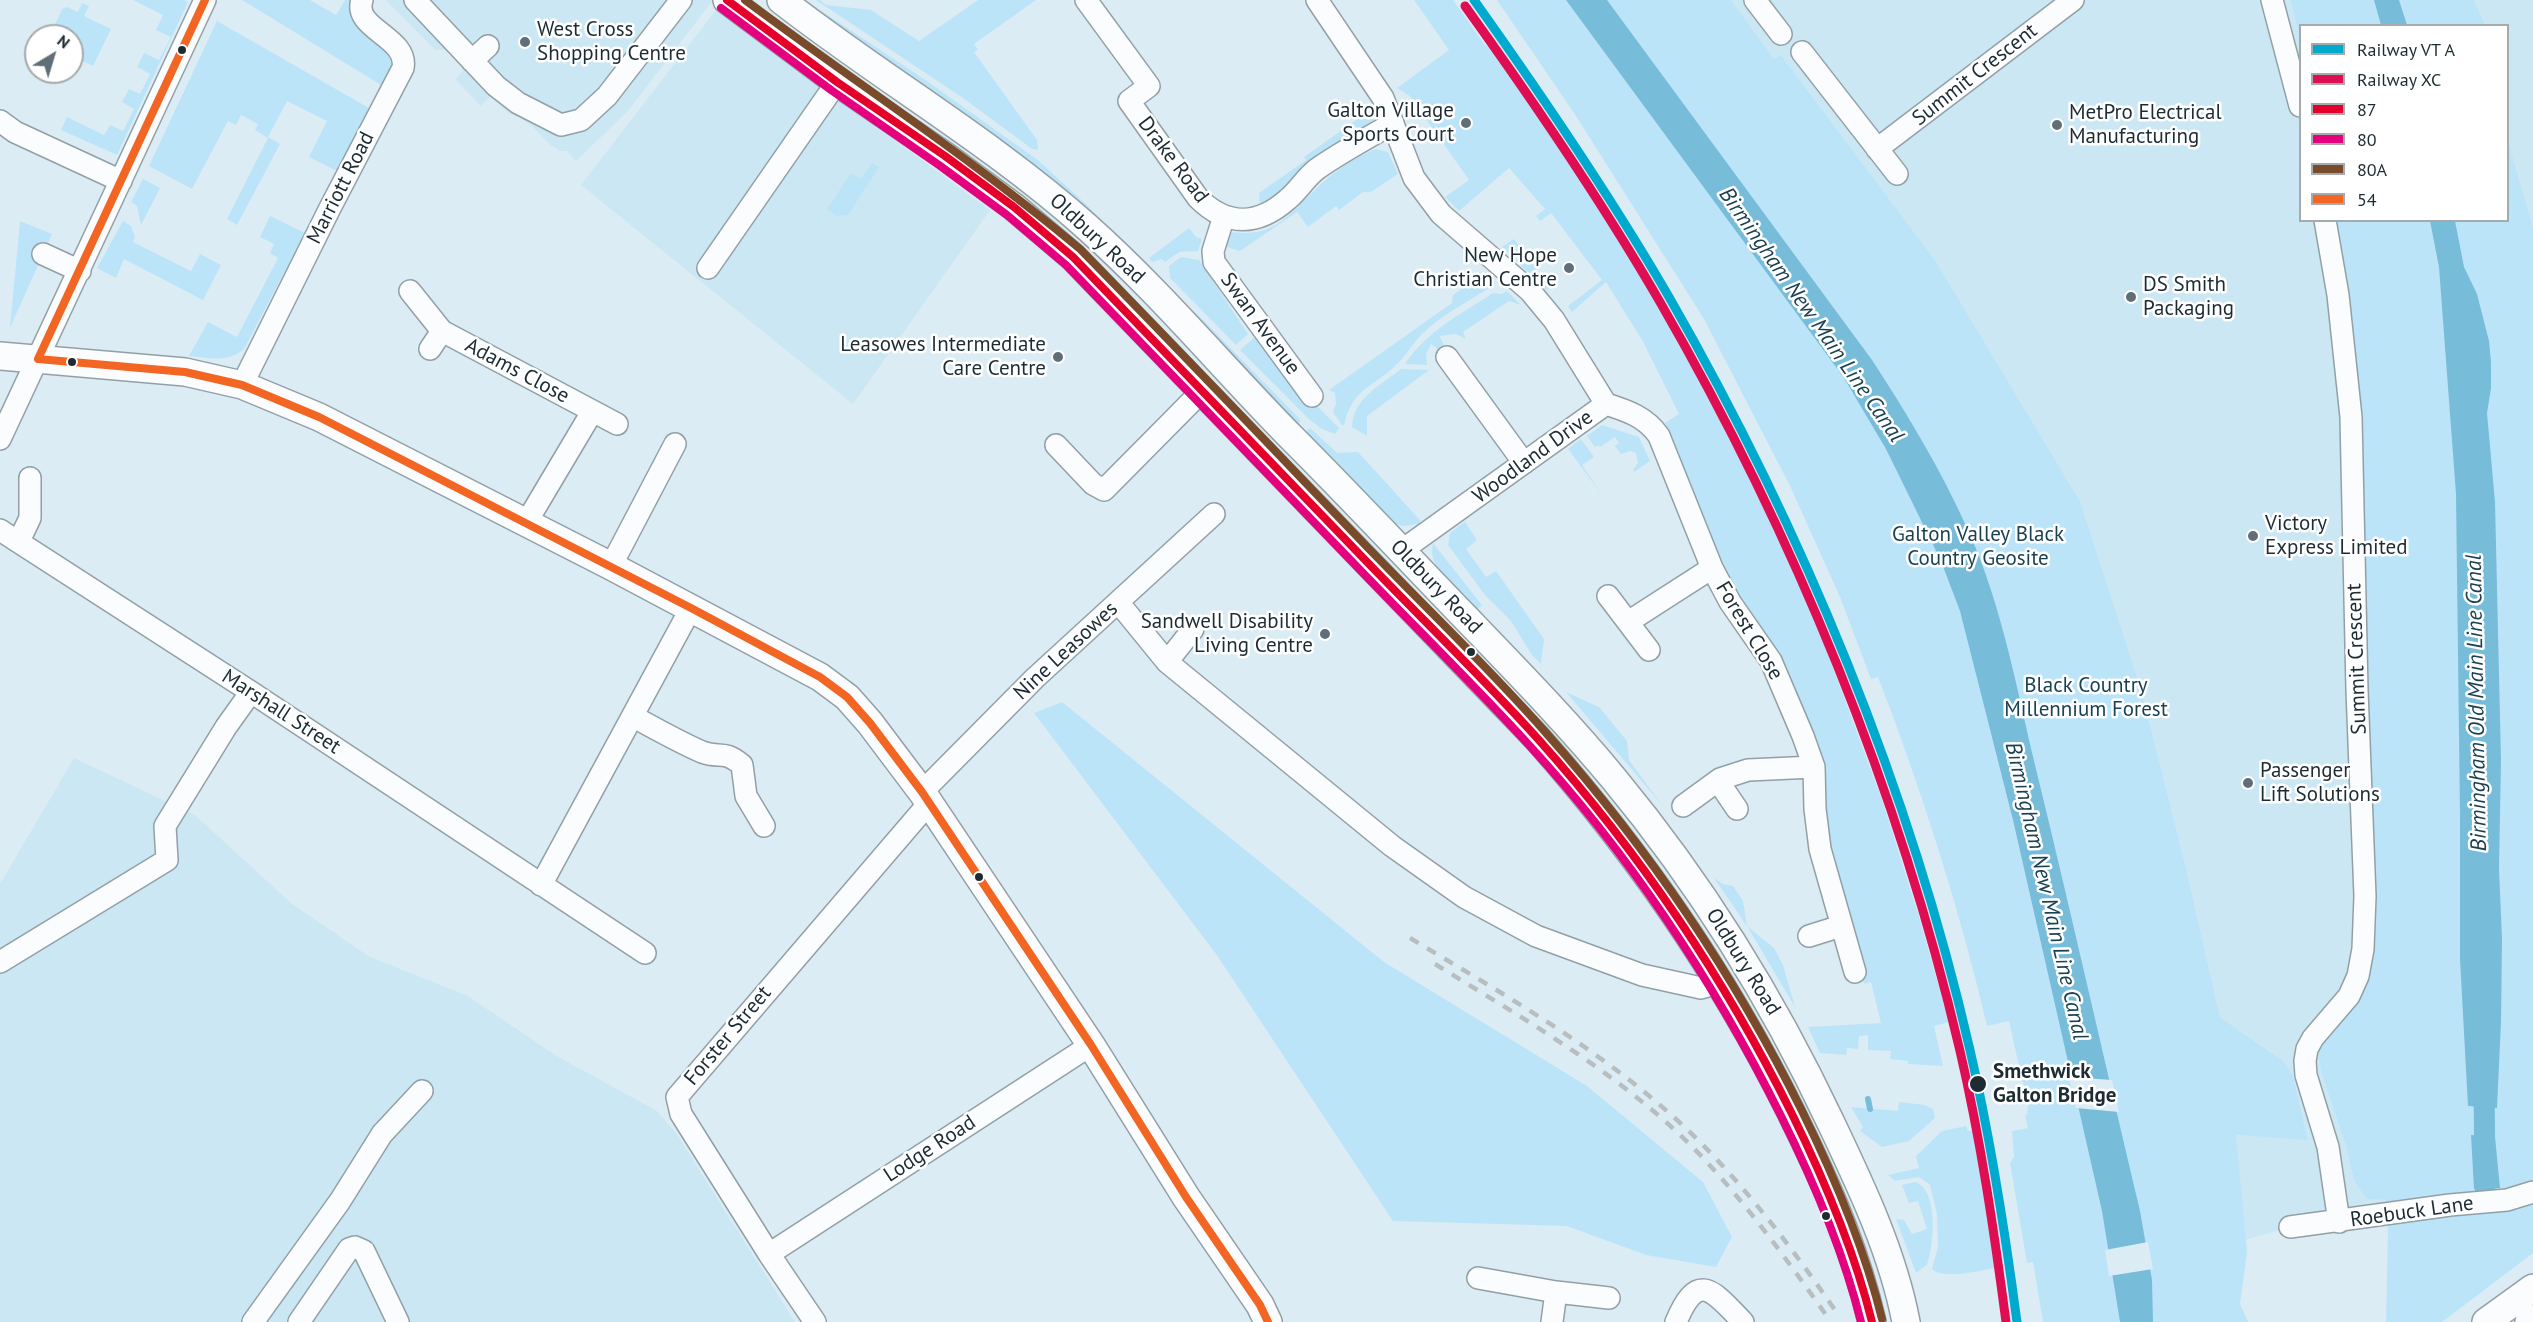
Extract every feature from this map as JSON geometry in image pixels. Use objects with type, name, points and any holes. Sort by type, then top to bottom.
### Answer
[{"type":"main road","name":"Oldbury Road","points":[[727,0],[837,82],[945,156],[1014,207],[1073,257],[1537,738],[1584,791],[1662,894],[1751,1035],[1789,1106],[1856,1259],[1872,1322]]},
{"type":"main road","name":"Oldbury Road","points":[[781,0],[1015,167],[1089,228],[1156,294],[1563,720],[1614,778],[1692,882],[1734,945],[1789,1038],[1870,1211],[1899,1293],[1906,1322]]},
{"type":"main road","points":[[0,356],[185,372],[242,385],[319,417],[611,566],[820,677],[847,697],[870,723],[925,797],[1091,1045],[1186,1197],[1260,1305],[1268,1322]]},
{"type":"main road","points":[[2486,1322],[2533,1288]]},
{"type":"main road","points":[[2529,1322],[2533,1319]]},
{"type":"street","points":[[0,439],[205,0]]},
{"type":"street","name":"Marriott Road","points":[[242,385],[403,68],[405,61],[400,51],[374,28],[362,12],[362,0]]},
{"type":"street","points":[[415,0],[496,86],[518,103],[561,125],[581,120],[608,96],[682,0]]},
{"type":"street","name":"Drake Road","points":[[1086,0],[1149,86],[1129,101],[1198,198],[1209,209],[1224,216],[1245,221],[1269,214],[1289,199],[1315,171],[1393,123]]},
{"type":"street","name":"Woodland Drive","points":[[1317,0],[1383,98],[1414,178],[1428,200],[1449,222],[1530,291],[1554,320],[1606,404],[1401,551]]},
{"type":"street","points":[[1755,0],[1781,34]]},
{"type":"street","name":"Summit Crescent","points":[[1878,149],[2073,0]]},
{"type":"street","points":[[2272,0],[2299,99]]},
{"type":"street","points":[[472,61],[488,46]]},
{"type":"street","points":[[1802,52],[1897,174]]},
{"type":"street","points":[[708,268],[837,82]]},
{"type":"street","points":[[0,121],[15,132],[121,181]]},
{"type":"street","name":"Swan Avenue","points":[[1224,216],[1213,251],[1214,262],[1312,396]]},
{"type":"street","name":"Summit Crescent","points":[[2325,222],[2338,295],[2351,417],[2357,690],[2365,896],[2363,949],[2358,976],[2349,996],[2313,1038],[2307,1049],[2305,1061],[2306,1075],[2328,1148],[2339,1222]]},
{"type":"street","points":[[43,254],[80,271]]},
{"type":"street","name":"Adams Close","points":[[410,291],[442,331],[617,424]]},
{"type":"street","name":"Adams Close","points":[[430,349],[442,331]]},
{"type":"street","points":[[1447,357],[1524,463]]},
{"type":"street","points":[[1056,445],[1093,484],[1104,490],[1130,477],[1203,390]]},
{"type":"street","name":"Forest Close","points":[[1606,404],[1640,417],[1652,426],[1659,436],[1712,568],[1730,602],[1770,661],[1803,736],[1814,767],[1816,828],[1855,972]]},
{"type":"street","name":"Adams Close","points":[[526,523],[592,412]]},
{"type":"street","points":[[611,566],[675,444]]},
{"type":"street","points":[[18,542],[30,518],[30,478]]},
{"type":"street","name":"Nine Leasowes","points":[[925,797],[1035,678],[1214,514]]},
{"type":"street","name":"Marshall Street","points":[[0,530],[251,692],[645,953]]},
{"type":"street","points":[[1628,622],[1712,568]]},
{"type":"street","points":[[1608,596],[1649,650]]},
{"type":"street","points":[[1118,602],[1167,662],[1392,846],[1464,897],[1536,936],[1642,975],[1701,988],[1719,983]]},
{"type":"street","points":[[541,885],[691,608]]},
{"type":"street","points":[[1167,662],[1193,629]]},
{"type":"street","points":[[0,962],[167,860],[165,826],[226,727],[251,692]]},
{"type":"street","points":[[634,717],[705,753],[720,753],[733,758],[742,765],[746,796],[764,826]]},
{"type":"street","points":[[1683,806],[1718,781],[1748,770],[1814,767]]},
{"type":"street","points":[[1718,781],[1737,809]]},
{"type":"street","name":"Forster Street","points":[[815,1322],[769,1254],[681,1114],[677,1097],[925,797]]},
{"type":"street","points":[[1809,936],[1841,926]]},
{"type":"street","name":"Lodge Road","points":[[769,1254],[1091,1045]]},
{"type":"street","points":[[253,1322],[340,1201],[382,1134],[422,1091]]},
{"type":"street","name":"Roebuck Lane","points":[[2290,1227],[2450,1205],[2507,1200],[2528,1194]]},
{"type":"street","points":[[299,1322],[355,1246],[364,1251],[398,1322]]},
{"type":"street","points":[[1478,1278],[1556,1292],[1609,1298]]},
{"type":"street","points":[[1676,1322],[1688,1296],[1694,1291],[1702,1290],[1717,1296],[1743,1322]]},
{"type":"street","points":[[1552,1322],[1556,1292]]},
{"type":"shaded area","name":"West Cross Shopping Centre","points":[[386,0],[713,0],[628,111],[576,161],[567,151],[560,151],[549,144],[532,126],[508,113],[491,96],[481,106],[455,79],[465,69],[448,50],[435,50]]},
{"type":"shaded area","points":[[1731,0],[2290,0],[2299,33],[2299,222],[2344,222],[2386,989],[2322,1075],[2346,1146],[2354,1181],[2377,1200],[2386,1199],[2386,1215],[2290,1227],[2245,1240],[2235,1135],[2308,1139],[2293,1075],[2283,1061],[2220,1017],[2141,689],[2080,501],[1935,260],[1781,55],[1774,60]]},
{"type":"shaded area","points":[[2474,0],[2533,0],[2533,227],[2509,144],[2509,24],[2485,24]]},
{"type":"shaded area","points":[[716,10],[990,210],[853,404],[581,185]]},
{"type":"shaded area","points":[[74,758],[195,815],[292,904],[370,957],[468,996],[555,1055],[657,1111],[676,1133],[795,1322],[0,1322],[0,884]]},
{"type":"green space","points":[[133,0],[184,0],[188,2],[117,155],[61,130],[67,117],[104,135],[110,125],[123,131],[134,109],[122,102],[129,89],[140,94],[150,74],[137,67],[144,53],[159,60],[171,37],[156,30],[163,15]]},
{"type":"green space","points":[[242,0],[310,0],[336,15],[345,0],[354,0],[389,48],[393,63],[381,85]]},
{"type":"green space","points":[[801,0],[805,0],[927,81],[1039,161],[1088,206],[1122,242],[1033,164]]},
{"type":"green space","points":[[816,0],[826,5],[871,10],[919,41],[978,0],[1036,0],[974,44],[978,50],[974,52],[1037,140],[1038,150],[1032,149],[963,98]]},
{"type":"green space","points":[[1414,0],[1453,0],[1485,45],[1500,53],[1570,157],[1668,315],[1729,424],[1757,480],[1821,626],[1818,627],[1882,800],[1917,910],[1949,1022],[1934,1026],[1943,1066],[1908,1064],[1908,1061],[1890,1059],[1891,1051],[1868,1050],[1868,1035],[1859,1036],[1858,1049],[1847,1048],[1846,1055],[1820,1053],[1808,1027],[1881,1023],[1871,982],[1864,984],[1829,848],[1822,804],[1665,423],[1679,414],[1642,340],[1606,282],[1572,312],[1568,306],[1602,280],[1551,213],[1540,221],[1536,216],[1545,209],[1509,168],[1459,211],[1445,197],[1469,180],[1410,96],[1397,88],[1449,50]]},
{"type":"green space","name":"Galton Valley Black Country Geosite","points":[[1497,0],[1731,0],[1774,59],[1781,55],[1935,260],[2080,501],[2141,689],[2220,1017],[2283,1061],[2293,1075],[2308,1140],[2236,1135],[2247,1252],[2240,1304],[2248,1322],[2043,1322],[2033,1262],[2027,1263],[2010,1163],[2014,1157],[2012,1131],[2028,1128],[2025,1115],[2027,1115],[2028,1105],[2033,1104],[2019,1074],[2009,1021],[1987,1026],[1939,850],[1878,677],[1871,679],[1840,597],[1790,486],[1704,319],[1576,116]]},
{"type":"green space","points":[[2290,0],[2474,0],[2485,24],[2299,24],[2299,33]]},
{"type":"green space","points":[[82,3],[89,6],[84,16],[111,29],[93,66],[84,62],[84,24],[55,24],[62,9],[67,7],[78,12]]},
{"type":"green space","points":[[217,21],[369,108],[337,171],[309,157],[327,121],[287,101],[268,137],[280,144],[237,225],[227,219],[268,138],[255,130],[258,124],[241,115],[236,125],[228,121],[192,189],[149,166]]},
{"type":"green space","points":[[1376,106],[1373,120],[1313,158],[1275,195],[1260,203],[1259,193],[1306,160],[1304,157]]},
{"type":"green space","points":[[2509,144],[2533,227],[2533,1253],[2442,1322],[2386,1322],[2388,1228],[2386,1200],[2367,1199],[2354,1181],[2346,1146],[2322,1075],[2318,1051],[2323,1040],[2356,1004],[2363,992],[2371,964],[2373,944],[2354,350],[2336,222],[2509,222]]},
{"type":"green space","points":[[1376,149],[1388,152],[1398,174],[1371,192],[1363,192],[1339,210],[1336,206],[1308,227],[1297,212],[1240,251],[1221,245],[1225,231],[1255,232],[1277,224],[1337,171],[1352,160]]},
{"type":"green space","points":[[872,163],[879,167],[848,215],[837,216],[827,209],[851,173],[861,179]]},
{"type":"green space","points":[[143,179],[160,188],[141,225],[137,206],[131,202]]},
{"type":"green space","points":[[270,216],[305,233],[244,349],[225,358],[189,356],[208,322],[237,337],[278,258],[270,253],[274,244],[260,237]]},
{"type":"green space","points":[[20,221],[52,234],[10,328]]},
{"type":"green space","points":[[123,221],[131,226],[135,237],[133,242],[191,271],[200,254],[221,265],[203,300],[124,259],[116,278],[97,268]]},
{"type":"green space","points":[[1189,228],[1196,237],[1202,239],[1198,251],[1179,252],[1165,262],[1161,259],[1152,262],[1149,258]]},
{"type":"green space","points":[[1514,239],[1550,288],[1546,290],[1502,247]]},
{"type":"green space","points":[[1181,257],[1199,260],[1248,334],[1236,345],[1170,278],[1169,266]]},
{"type":"green space","points":[[1485,273],[1492,278],[1489,288],[1428,328],[1397,364],[1359,395],[1342,425],[1333,412],[1336,404],[1335,393],[1329,390],[1452,303],[1453,295]]},
{"type":"green space","points":[[1507,291],[1521,305],[1509,301],[1463,332],[1466,339],[1456,334],[1440,336],[1446,351],[1443,353],[1431,344],[1426,354],[1427,365],[1405,364],[1424,342],[1445,324],[1493,293],[1501,294]]},
{"type":"green space","points":[[1191,311],[1196,313],[1301,420],[1298,424]]},
{"type":"green space","points":[[1257,335],[1316,405],[1339,428],[1335,434],[1322,429],[1310,420],[1240,350]]},
{"type":"green space","points":[[1401,369],[1429,370],[1367,416],[1367,436],[1352,427],[1357,408],[1363,400]]},
{"type":"green space","points":[[1602,425],[1639,437],[1650,461],[1634,472],[1638,463],[1636,453],[1630,451],[1621,454],[1615,446],[1619,443],[1615,437],[1600,447],[1598,445],[1595,447],[1587,436]]},
{"type":"green space","points":[[1310,428],[1337,453],[1358,452],[1420,520],[1419,524],[1403,526],[1389,522],[1306,432]]},
{"type":"green space","points":[[1581,439],[1594,457],[1582,465],[1602,495],[1568,449]]},
{"type":"green space","points":[[1465,522],[1477,540],[1466,549],[1486,577],[1496,571],[1544,639],[1541,664],[1532,655],[1511,621],[1485,595],[1448,545],[1450,533]]},
{"type":"green space","points":[[1433,543],[1482,605],[1477,610],[1439,572],[1432,553]]},
{"type":"green space","points":[[1566,692],[1599,707],[1627,741],[1629,760],[1662,805]]},
{"type":"green space","points":[[1062,702],[1384,962],[1587,1086],[1703,1182],[1732,1237],[1716,1267],[1646,1255],[1567,1226],[1393,1221],[1216,954],[1034,713]]},
{"type":"green space","points":[[1714,878],[1723,884],[1733,886],[1743,901],[1747,926]]},
{"type":"green space","points":[[1747,926],[1774,948],[1783,965],[1795,1007]]},
{"type":"green space","points":[[1899,1102],[1925,1105],[1933,1109],[1935,1118],[1909,1141],[1882,1147],[1860,1131],[1863,1127],[1851,1107],[1898,1111]]},
{"type":"green space","points":[[1966,1126],[1968,1131],[1979,1129],[2001,1267],[1946,1274],[1932,1269],[1938,1247],[1937,1215],[1930,1185],[1919,1177],[1895,1181],[1888,1175],[1919,1168],[1916,1156],[1942,1131]]},
{"type":"green space","points":[[1915,1182],[1923,1187],[1928,1195],[1933,1219],[1927,1265],[1916,1273],[1896,1219],[1904,1220],[1912,1234],[1927,1229],[1918,1201],[1909,1203],[1902,1185]]},
{"type":"water","name":"Birmingham New Main Line Canal","points":[[1566,0],[1607,0],[1872,360],[1923,443],[1968,530],[1990,588],[2008,648],[2140,1211],[2152,1280],[2153,1322],[2120,1322],[2102,1211],[2013,820],[1960,611],[1941,561],[1886,449],[1844,378]]},
{"type":"water","points":[[2374,0],[2399,0],[2407,24],[2381,24]]},
{"type":"water","points":[[2430,222],[2455,222],[2464,267],[2477,294],[2489,341],[2491,362],[2491,388],[2487,413],[2495,502],[2501,760],[2499,869],[2502,939],[2497,1108],[2468,1106],[2460,959],[2456,494],[2439,267]]},
{"type":"water","points":[[2471,1135],[2495,1137],[2500,1188],[2474,1189]]},
{"type":"pier","points":[[2069,1077],[2112,1080],[2119,1112],[2076,1108]]},
{"type":"pier","points":[[2148,1242],[2153,1269],[2109,1276],[2105,1250]]},
{"type":"waterway","name":"Birmingham Old Main Line Canal","points":[[2484,1081],[2485,1188]]},
{"type":"waterway","points":[[1868,1099],[1870,1109]]},
{"type":"railway","points":[[1410,938],[1560,1030],[1631,1081],[1665,1109],[1717,1159],[1754,1201],[1837,1313]]},
{"type":"railway","points":[[1435,964],[1540,1029],[1610,1076],[1674,1129],[1736,1195],[1826,1315]]},
{"type":"transit line","name":"54","points":[[205,0],[38,359],[185,372],[242,385],[319,417],[691,608],[820,677],[847,697],[870,723],[922,792],[1091,1045],[1186,1197],[1260,1305],[1268,1322]]},
{"type":"transit line","name":"87","points":[[727,0],[837,82],[945,156],[1014,207],[1073,257],[1538,739],[1611,826],[1645,872],[1678,918],[1738,1014],[1816,1164],[1857,1268],[1872,1322]]},
{"type":"transit line","name":"80A","points":[[745,0],[998,184],[1080,249],[1547,734],[1584,777],[1654,867],[1748,1010],[1802,1111],[1837,1187],[1867,1265],[1882,1319]]},
{"type":"transit line","points":[[1474,0],[1575,147],[1669,297],[1764,476],[1847,663],[1884,758],[1945,952],[1985,1118],[2017,1322]]},
{"type":"transit line","name":"80","points":[[721,8],[831,90],[1007,215],[1066,265],[1488,701],[1565,786],[1601,830],[1667,921],[1698,968],[1755,1066],[1816,1191],[1846,1269],[1861,1322]]},
{"type":"rail line","name":"XC","points":[[1465,6],[1566,152],[1660,302],[1755,480],[1798,572],[1837,666],[1874,760],[1935,953],[1960,1051],[1981,1152],[2006,1322]]},
{"type":"place","name":"West Cross Shopping Centre","points":[[525,42]]},
{"type":"place","name":"Galton Village Sports Court","points":[[1466,123]]},
{"type":"place","name":"MetPro Electrical Manufacturing","points":[[2057,125]]},
{"type":"place","name":"New Hope Christian Centre","points":[[1569,268]]},
{"type":"place","name":"DS Smith Packaging","points":[[2131,297]]},
{"type":"place","name":"Leasowes Intermediate Care Centre","points":[[1058,357]]},
{"type":"place","name":"Victory Express Limited","points":[[2253,536]]},
{"type":"place","name":"Sandwell Disability Living Centre","points":[[1325,634]]},
{"type":"place","name":"Passenger Lift Solutions","points":[[2248,783]]},
{"type":"place","name":"Smethwick Galton Bridge","points":[[1978,1084]]},
{"type":"park label","name":"Black Country Millennium Forest","points":[[2086,698]]}]
